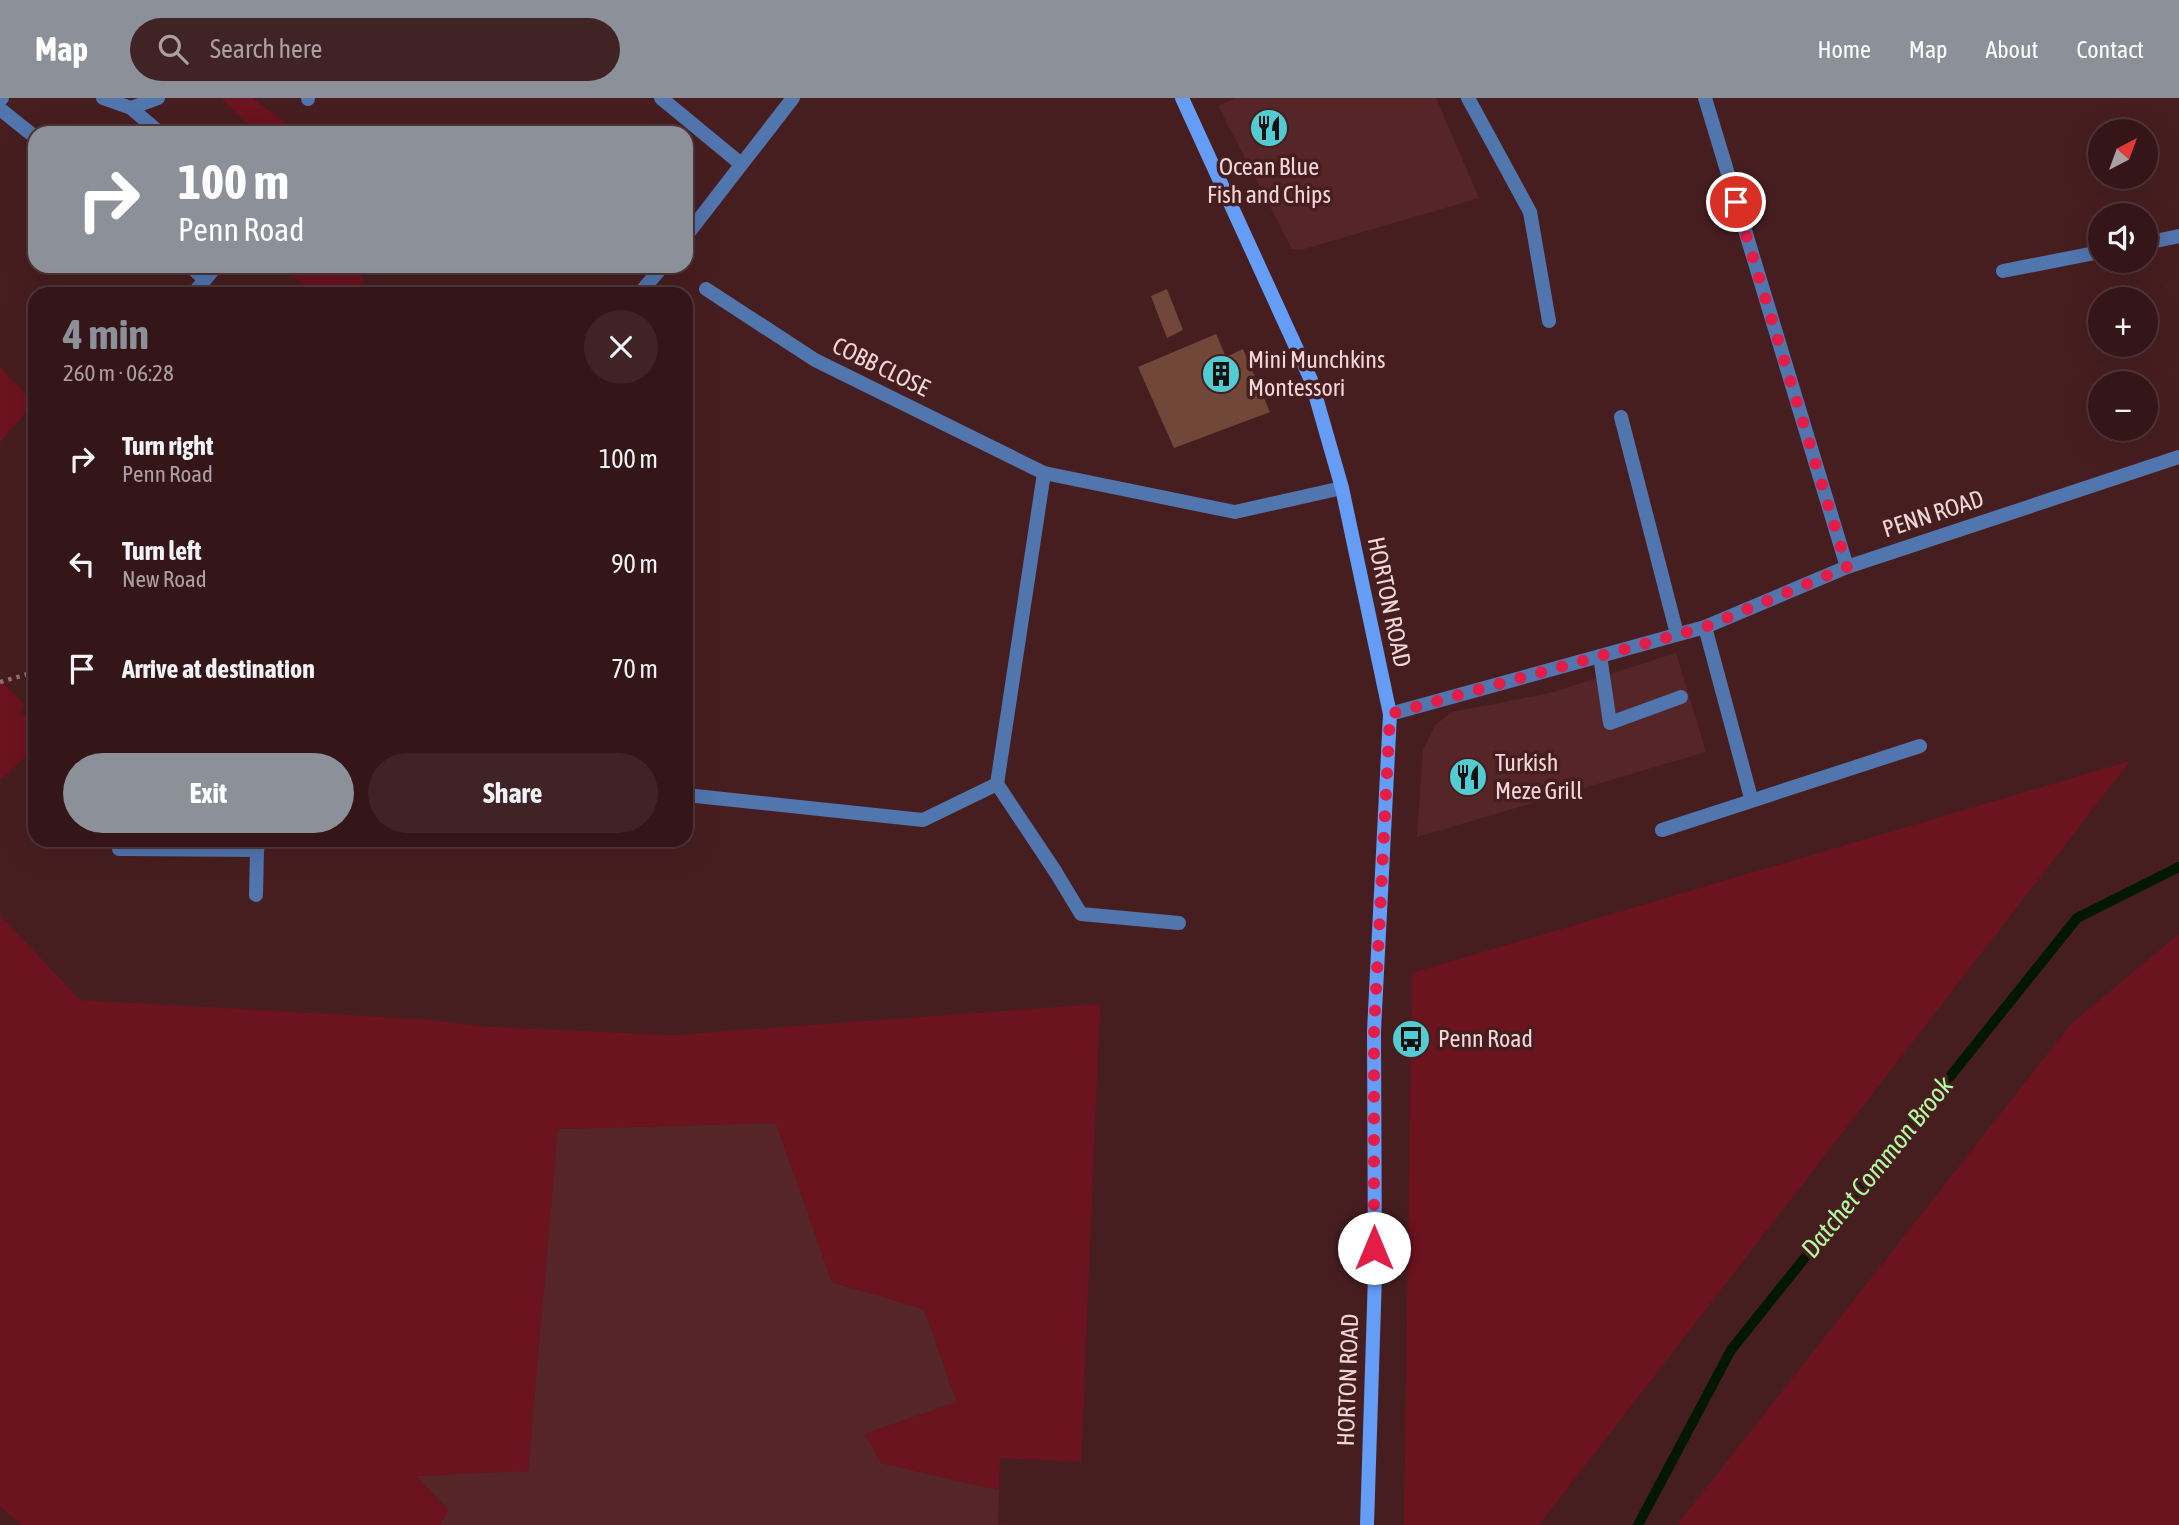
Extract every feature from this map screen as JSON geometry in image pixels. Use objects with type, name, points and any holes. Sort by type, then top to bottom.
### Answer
[{"type":"main road","name":"HORTON ROAD","points":[[1182,98],[1311,380],[1342,488],[1390,714],[1374,1031],[1374,1275],[1367,1525]]},
{"type":"street","points":[[103,98],[131,108],[152,126]]},
{"type":"street","points":[[131,108],[158,98]]},
{"type":"street","points":[[661,98],[741,164]]},
{"type":"street","points":[[693,227],[793,98]]},
{"type":"street","points":[[1468,98],[1530,212],[1549,321]]},
{"type":"street","points":[[1705,98],[1847,567]]},
{"type":"street","points":[[0,108],[28,131]]},
{"type":"street","points":[[2158,240],[2179,236]]},
{"type":"street","points":[[2003,271],[2088,254]]},
{"type":"street","points":[[199,287],[209,275],[205,273]]},
{"type":"street","points":[[645,287],[657,273]]},
{"type":"street","name":"COBB CLOSE","points":[[706,289],[815,360],[1044,473],[1235,512],[1342,488]]},
{"type":"street","points":[[1621,417],[1677,634]]},
{"type":"street","name":"PENN ROAD","points":[[1390,714],[1705,627],[1847,567],[2179,457]]},
{"type":"street","points":[[1044,473],[997,784],[1081,914],[1180,923]]},
{"type":"street","points":[[1705,627],[1751,798]]},
{"type":"street","points":[[1600,656],[1610,723],[1681,697]]},
{"type":"street","points":[[1662,830],[1751,798],[1920,746]]},
{"type":"street","points":[[693,795],[923,820],[997,784]]},
{"type":"street","points":[[118,849],[188,847]]},
{"type":"street","points":[[256,895],[258,847]]},
{"type":"path","points":[[0,682],[28,674]]},
{"type":"shaded area","points":[[221,98],[252,98],[290,126],[251,126]]},
{"type":"shaded area","points":[[1236,98],[1436,98],[1479,198],[1301,250],[1292,249],[1218,106]]},
{"type":"shaded area","points":[[288,273],[362,273],[364,287],[307,287]]},
{"type":"shaded area","points":[[0,367],[28,397],[28,410],[0,442]]},
{"type":"shaded area","points":[[1676,653],[1706,752],[1417,837],[1423,750],[1435,725],[1452,712],[1550,693]]},
{"type":"shaded area","points":[[0,680],[25,705],[20,711],[28,720],[28,755],[0,780]]},
{"type":"shaded area","points":[[2130,761],[1539,1525],[1404,1525],[1412,973]]},
{"type":"shaded area","points":[[0,915],[80,1000],[420,1019],[491,1027],[672,1035],[1100,1004],[1081,1462],[1000,1458],[999,1490],[881,1463],[865,1434],[957,1402],[924,1309],[832,1282],[776,1123],[558,1129],[528,1471],[416,1476],[448,1510],[440,1525],[21,1525],[0,1506]]},
{"type":"shaded area","points":[[2179,934],[2179,1525],[1677,1525],[2071,1024]]},
{"type":"shaded area","points":[[776,1123],[832,1282],[924,1309],[957,1402],[865,1434],[881,1463],[999,1490],[998,1524],[1016,1525],[440,1525],[448,1510],[416,1476],[528,1470],[557,1129]]},
{"type":"building","points":[[1167,289],[1183,330],[1167,338],[1151,296]]},
{"type":"building","name":"Mini Munchkins Montessori","points":[[1216,334],[1226,357],[1243,349],[1270,412],[1174,448],[1138,367]]},
{"type":"waterway","name":"Datchet Common Brook","points":[[1638,1525],[1731,1350],[2077,918],[2179,867]]},
{"type":"place","name":"Ocean Blue Fish and Chips","points":[[1269,128]]},
{"type":"place","name":"Mini Munchkins Montessori","points":[[1221,374]]},
{"type":"place","name":"Turkish Meze Grill","points":[[1468,777]]},
{"type":"place","name":"Penn Road","points":[[1411,1039]]},
{"type":"route","points":[[1374,1248],[1374,1031],[1390,714],[1705,627],[1847,567],[1736,202]]}]
